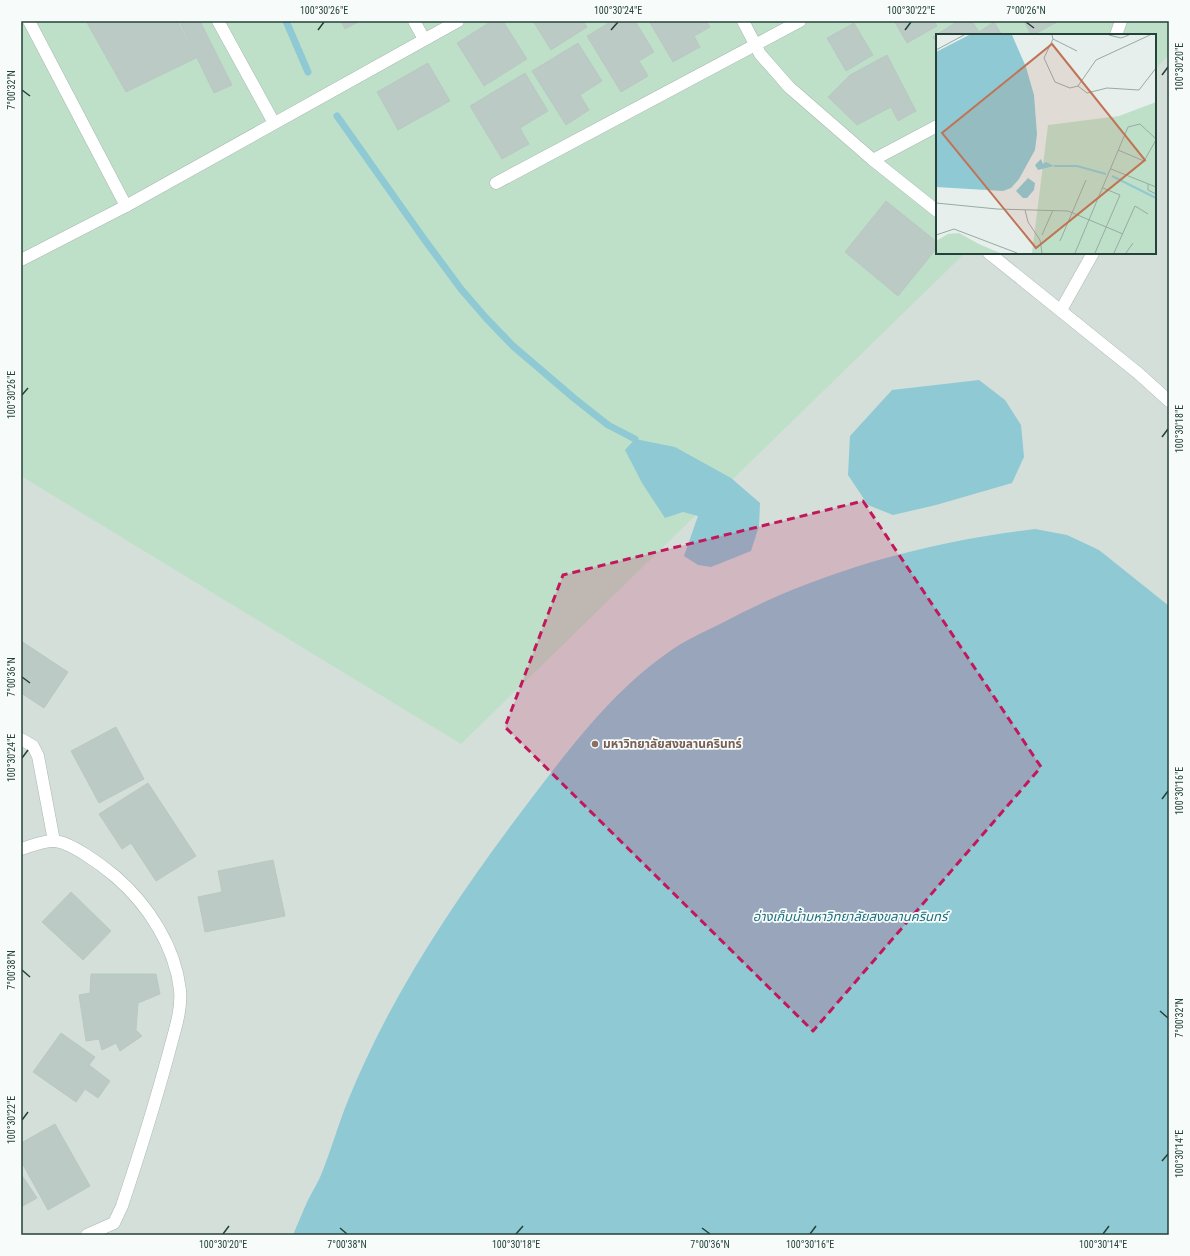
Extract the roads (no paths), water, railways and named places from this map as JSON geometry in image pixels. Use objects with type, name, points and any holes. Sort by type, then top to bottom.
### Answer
[{"type":"street","points":[[29,21],[126,206]]},
{"type":"street","points":[[218,21],[274,123]]},
{"type":"street","points":[[414,21],[424,39]]},
{"type":"street","points":[[21,260],[126,206],[458,21]]},
{"type":"street","points":[[743,21],[754,44],[769,66],[789,87],[873,160],[936,210]]},
{"type":"street","points":[[496,183],[754,44],[800,21]]},
{"type":"street","points":[[1116,34],[1121,21]]},
{"type":"street","points":[[873,160],[936,127]]},
{"type":"street","points":[[990,254],[1138,373],[1169,401]]},
{"type":"street","points":[[1061,310],[1092,254]]},
{"type":"street","points":[[21,739],[33,746],[38,756],[54,841]]},
{"type":"street","points":[[21,849],[54,841],[82,852],[95,860],[125,885],[154,921],[173,958],[180,991],[180,1010],[163,1074],[120,1211],[114,1223],[87,1235]]},
{"type":"water","points":[[979,380],[1005,400],[1021,425],[1024,457],[1012,483],[936,505],[893,515],[868,505],[848,475],[850,436],[892,390]]},
{"type":"water","points":[[635,439],[675,447],[731,478],[760,503],[759,526],[751,551],[711,567],[698,565],[684,556],[698,516],[683,512],[665,518],[642,483],[625,450]]},
{"type":"water","name":"อ่างเก็บน้ำมหาวิทยาลัยสงขลานครินทร์","points":[[1035,529],[1067,535],[1099,550],[1169,606],[1169,1235],[293,1235],[308,1200],[318,1182],[345,1107],[371,1048],[419,960],[475,876],[549,775],[581,735],[633,680],[673,649],[697,635],[796,588],[874,561],[913,551],[953,542]]},
{"type":"waterway","points":[[286,21],[308,72]]},
{"type":"waterway","points":[[337,116],[424,239],[461,289],[486,318],[513,346],[575,399],[608,425],[635,439]]},
{"type":"place","name":"มหาวิทยาลัยสงขลานครินทร์","points":[[595,744]]}]
